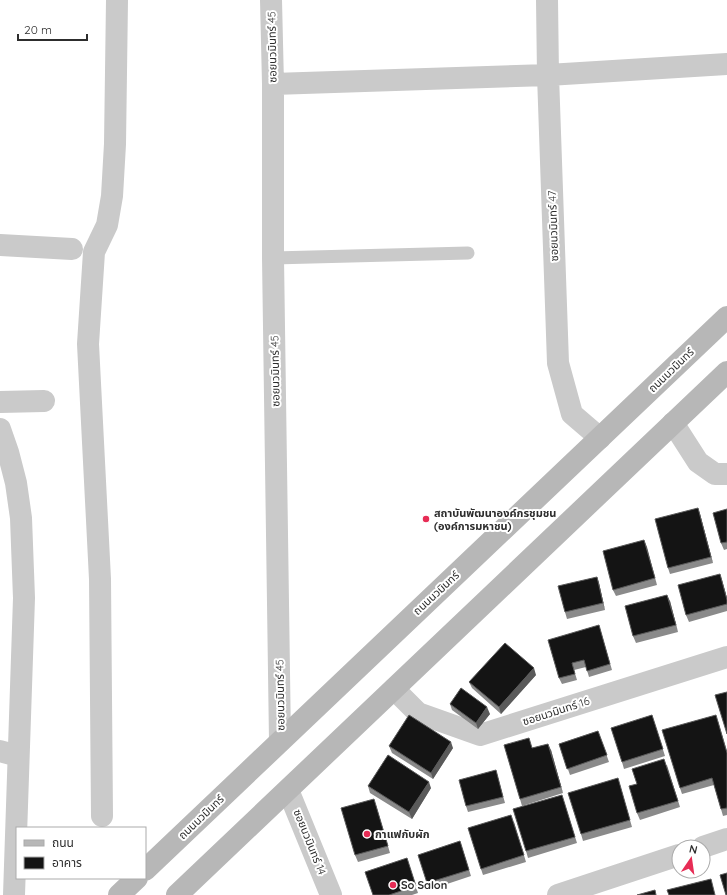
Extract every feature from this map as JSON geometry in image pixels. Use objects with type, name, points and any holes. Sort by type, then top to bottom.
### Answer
[{"type":"main road","name":"ถนนนวมินทร์","points":[[146,869],[727,317]]},
{"type":"main road","points":[[177,895],[727,372]]},
{"type":"main road","points":[[119,895],[135,879]]},
{"type":"street","points":[[102,816],[100,579],[88,344],[94,252],[107,225],[112,196],[115,136],[117,0]]},
{"type":"street","name":"ซอยนวมินทร์ 45","points":[[271,0],[280,741]]},
{"type":"street","name":"ซอยนวมินทร์ 47","points":[[547,0],[548,75],[558,363],[572,414],[600,438]]},
{"type":"street","points":[[273,84],[548,75],[727,64]]},
{"type":"street","points":[[0,245],[72,249]]},
{"type":"street","points":[[0,402],[44,401]]},
{"type":"street","points":[[673,423],[698,462],[715,474],[727,474]]},
{"type":"street","points":[[0,429],[8,452],[8,483],[21,518],[24,598],[9,753],[14,895]]},
{"type":"street","name":"ซอยนวมินทร์ 16","points":[[394,689],[418,713],[480,735],[727,657]]},
{"type":"street","name":"ซอยนวมินทร์ 14","points":[[288,790],[331,895]]},
{"type":"street","points":[[711,845],[727,840]]},
{"type":"street","points":[[558,895],[671,858]]},
{"type":"street","points":[[0,893],[11,895]]},
{"type":"lane","points":[[273,258],[468,253]]},
{"type":"building","points":[[698,508],[711,557],[668,568],[655,519]]},
{"type":"building","points":[[727,509],[727,542],[721,543],[713,513]]},
{"type":"building","points":[[644,540],[655,578],[613,590],[603,551]]},
{"type":"building","points":[[720,574],[727,604],[686,615],[678,585]]},
{"type":"building","points":[[597,577],[603,603],[565,612],[558,586]]},
{"type":"building","points":[[667,595],[676,625],[633,636],[625,606]]},
{"type":"building","points":[[599,625],[610,664],[587,671],[584,660],[572,663],[575,674],[559,678],[548,640]]},
{"type":"building","points":[[505,643],[534,668],[499,707],[469,682]]},
{"type":"building","points":[[461,688],[487,707],[476,723],[450,704]]},
{"type":"building","points":[[727,692],[727,734],[715,695]]},
{"type":"building","points":[[409,715],[451,742],[431,773],[389,746]]},
{"type":"building","points":[[652,715],[663,749],[622,762],[611,728]]},
{"type":"building","points":[[716,715],[727,753],[727,808],[721,809],[712,778],[680,788],[662,730]]},
{"type":"building","points":[[598,731],[607,755],[567,769],[559,744]]},
{"type":"building","points":[[529,738],[532,748],[548,744],[561,787],[520,799],[504,745]]},
{"type":"building","points":[[388,755],[429,782],[409,812],[368,786]]},
{"type":"building","points":[[664,759],[678,801],[637,813],[629,786],[637,784],[632,769]]},
{"type":"building","points":[[496,770],[503,797],[466,806],[459,780]]},
{"type":"building","points":[[618,778],[630,820],[581,834],[568,793]]},
{"type":"building","points":[[562,795],[575,837],[526,851],[513,809]]},
{"type":"building","name":"กาแฟกับผัก","points":[[374,799],[388,846],[355,855],[341,808]]},
{"type":"building","points":[[511,815],[524,855],[481,869],[468,828]]},
{"type":"building","points":[[460,841],[469,870],[427,883],[418,855]]},
{"type":"building","name":"So Salon","points":[[407,858],[416,886],[389,895],[373,895],[365,872]]},
{"type":"building","points":[[727,873],[727,895],[726,895],[720,875]]},
{"type":"building","points":[[711,879],[715,895],[669,895],[667,890]]},
{"type":"building","points":[[655,890],[656,895],[637,895]]},
{"type":"place","name":"สถาบันพัฒนาองค์กรชุมชน (องค์การมหาชน)","points":[[426,519]]},
{"type":"place","name":"กาแฟกับผัก","points":[[367,834]]},
{"type":"place","name":"So Salon","points":[[393,885]]}]
